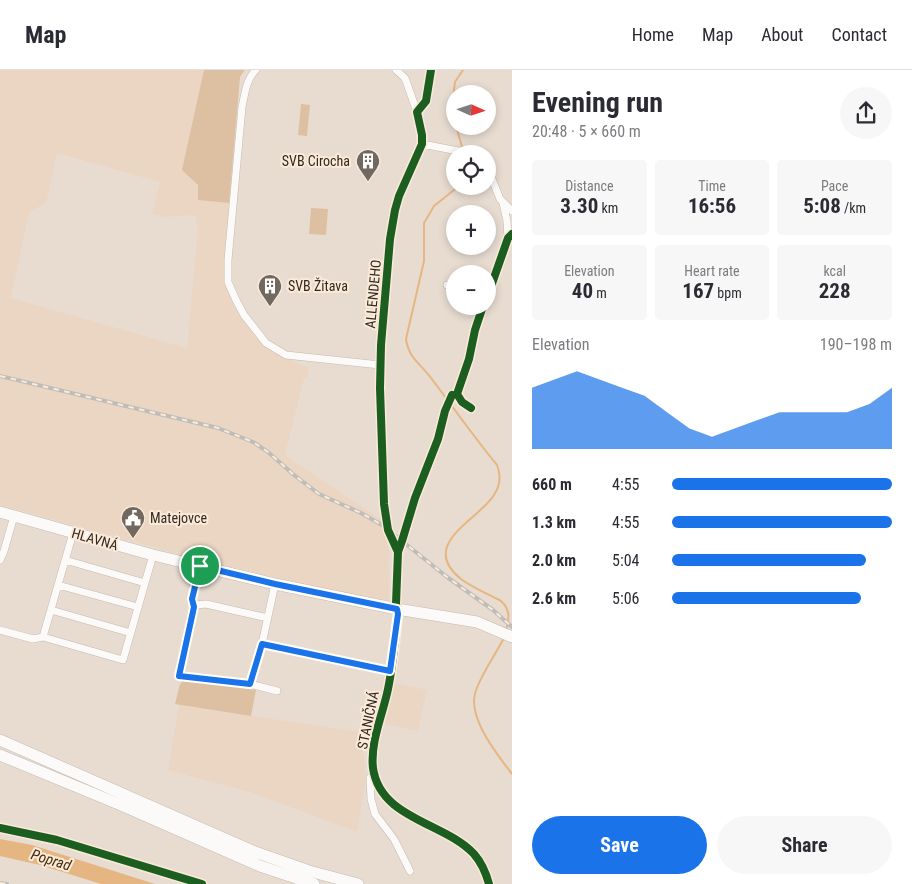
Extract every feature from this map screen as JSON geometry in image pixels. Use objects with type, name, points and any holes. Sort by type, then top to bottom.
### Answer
[{"type":"main road","name":"HLAVNÁ","points":[[0,512],[153,555],[275,584],[476,622],[508,635]]},
{"type":"main road","points":[[0,740],[255,852],[309,871],[358,884]]},
{"type":"main road","points":[[0,755],[112,801],[260,866],[314,884]]},
{"type":"street","points":[[256,70],[246,86],[240,122],[228,260],[228,282],[244,315],[266,343],[276,350],[286,355],[300,358],[380,365]]},
{"type":"street","points":[[396,70],[405,78],[417,112],[422,144],[446,148]]},
{"type":"street","points":[[417,112],[426,101],[431,70]]},
{"type":"street","name":"ALLENDEHO","points":[[398,552],[388,530],[384,504],[380,365],[392,225],[399,196],[422,144]]},
{"type":"street","points":[[496,191],[503,204],[510,236],[496,274]]},
{"type":"street","points":[[503,204],[512,211]]},
{"type":"street","points":[[457,394],[469,359],[480,315]]},
{"type":"street","points":[[398,552],[415,498],[438,439]]},
{"type":"street","points":[[0,560],[14,516]]},
{"type":"street","points":[[43,637],[73,533]]},
{"type":"street","name":"STANIČNÁ","points":[[398,552],[398,614],[388,690],[373,752],[371,798],[375,814],[394,839],[410,871]]},
{"type":"street","points":[[0,630],[33,639],[43,637],[123,660],[153,555]]},
{"type":"street","points":[[65,560],[145,583]]},
{"type":"street","points":[[200,566],[192,599],[194,607],[179,676],[250,684],[277,691]]},
{"type":"street","points":[[250,684],[262,644],[275,584]]},
{"type":"street","points":[[58,585],[138,607]]},
{"type":"street","points":[[194,607],[199,604],[206,604],[268,618]]},
{"type":"street","points":[[51,610],[131,633]]},
{"type":"street","points":[[262,644],[390,671]]},
{"type":"shaded area","points":[[0,70],[204,70],[183,170],[198,185],[198,200],[229,203],[224,280],[237,313],[261,341],[282,356],[309,368],[307,378],[304,378],[285,455],[383,521],[389,551],[389,601],[325,589],[197,559],[0,505]],"holes":[[[57,153],[160,182],[152,214],[164,217],[195,215],[198,229],[187,348],[11,298],[29,212],[46,203]]]},
{"type":"shaded area","points":[[204,70],[245,70],[240,77],[229,203],[198,200],[198,185],[182,170]]},
{"type":"shaded area","points":[[301,104],[310,105],[307,136],[298,135]]},
{"type":"shaded area","points":[[311,208],[328,209],[326,235],[309,234]]},
{"type":"shaded area","points":[[183,681],[256,690],[251,716],[175,704],[180,684]]},
{"type":"shaded area","points":[[394,683],[427,690],[418,731],[385,724]]},
{"type":"shaded area","points":[[179,705],[361,732],[366,778],[357,832],[253,793],[168,770]]},
{"type":"water","name":"Poprad","points":[[0,839],[32,845],[155,884],[101,884],[40,865],[0,856]]},
{"type":"waterway","points":[[455,85],[463,70]]},
{"type":"waterway","points":[[459,135],[462,145]]},
{"type":"waterway","points":[[448,195],[434,206],[424,223],[424,261],[406,339],[412,356],[497,465],[499,480],[496,492],[487,504],[456,533],[448,543],[446,554],[449,566],[461,579],[504,604],[508,615],[506,631]]},
{"type":"waterway","points":[[504,638],[479,683],[474,701],[475,712],[485,735],[512,774]]},
{"type":"railway","points":[[0,376],[218,428],[253,442],[319,494],[382,525],[447,577],[493,610],[512,627]]},
{"type":"railway","points":[[0,883],[7,884]]},
{"type":"cycle path","points":[[398,552],[388,530],[384,504],[380,388],[381,345],[390,239],[395,210],[399,196],[422,144],[417,112],[426,101],[431,70]]},
{"type":"cycle path","points":[[496,272],[508,238],[512,234]]},
{"type":"cycle path","points":[[471,408],[462,402],[457,394],[469,359],[480,315]]},
{"type":"cycle path","points":[[452,395],[398,552],[396,604],[398,614],[394,652],[388,689],[373,748],[373,768],[378,785],[388,798],[400,809],[447,834],[474,854],[485,872],[489,884]]},
{"type":"cycle path","points":[[0,828],[57,840],[202,884]]},
{"type":"place","name":"SVB Cirocha","points":[[368,182]]},
{"type":"place","name":"SVB Žitava","points":[[270,307]]},
{"type":"place","name":"Matejovce","points":[[133,539]]},
{"type":"route","points":[[200,566],[275,584],[397,609],[398,614],[390,671],[262,644],[258,652],[250,684],[179,676],[194,607],[192,599],[200,566]]}]
